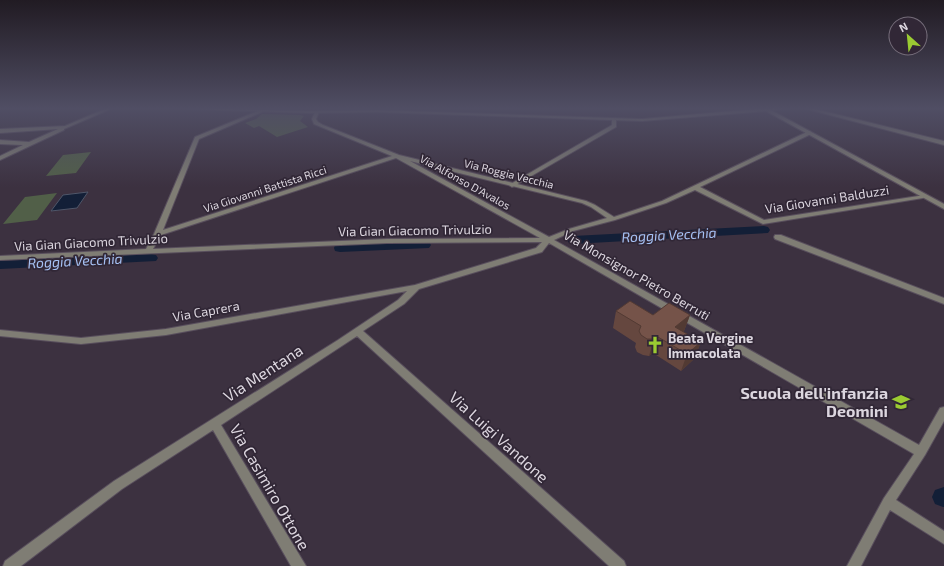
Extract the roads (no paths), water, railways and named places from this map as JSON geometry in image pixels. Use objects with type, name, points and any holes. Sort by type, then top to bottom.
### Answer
[{"type":"street","points":[[0,158],[50,134]]},
{"type":"street","points":[[148,252],[158,234],[197,138],[205,134]]},
{"type":"street","name":"Via Alfonso D'Avalos","points":[[342,134],[397,156],[548,240]]},
{"type":"street","points":[[512,185],[599,134]]},
{"type":"street","name":"Via Gian Giacomo Trivulzio","points":[[0,258],[387,241],[548,240],[571,230],[613,219],[664,202],[804,134]]},
{"type":"street","points":[[813,134],[944,207]]},
{"type":"street","points":[[910,134],[944,143]]},
{"type":"street","points":[[0,142],[29,144]]},
{"type":"street","name":"Via Roggia Vecchia","points":[[397,156],[584,202],[613,219]]},
{"type":"street","name":"Via Giovanni Battista Ricci","points":[[158,234],[397,156]]},
{"type":"street","name":"Via Giovanni Balduzzi","points":[[694,188],[763,222],[923,196]]},
{"type":"street","points":[[778,237],[944,301]]},
{"type":"street","name":"Via Mentana","points":[[10,566],[118,485],[215,424],[401,302],[416,287],[539,250],[548,240]]},
{"type":"street","name":"Via Monsignor Pietro Berruti","points":[[548,240],[921,452]]},
{"type":"street","name":"Via Caprera","points":[[0,333],[81,341],[166,332],[416,287]]},
{"type":"street","name":"Via Luigi Vandone","points":[[357,331],[619,566]]},
{"type":"street","points":[[854,566],[888,502],[921,452],[944,411]]},
{"type":"street","name":"Via Casimiro Ottone","points":[[215,424],[298,566]]},
{"type":"street","points":[[888,502],[944,538]]},
{"type":"water","points":[[88,192],[77,208],[51,211],[63,195]]},
{"type":"waterway","name":"Roggia Vecchia","points":[[573,240],[764,230]]},
{"type":"waterway","name":"Roggia Vecchia","points":[[340,248],[425,245]]},
{"type":"waterway","name":"Roggia Vecchia","points":[[0,265],[151,258]]},
{"type":"place","name":"Beata Vergine Immacolata","points":[[655,345]]},
{"type":"place","name":"Scuola dell'infanzia Deomini","points":[[901,402]]}]
